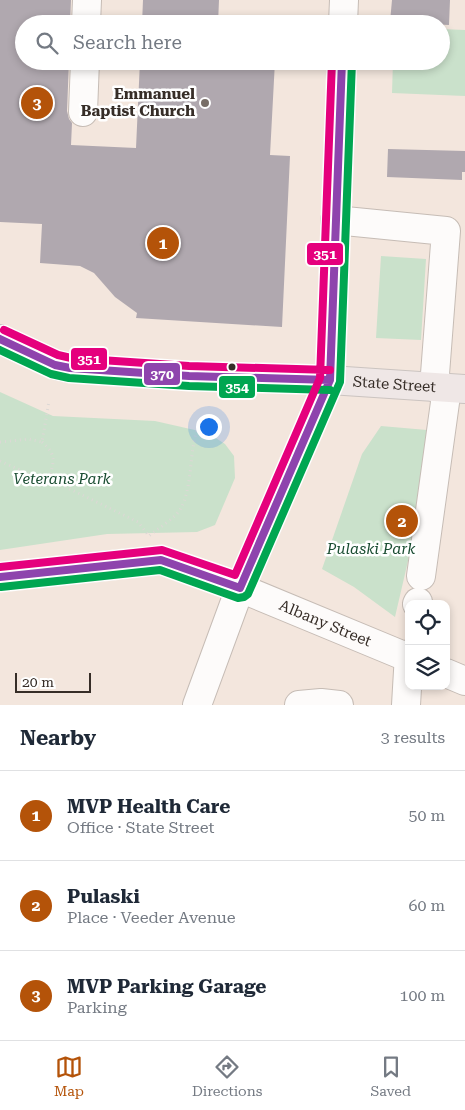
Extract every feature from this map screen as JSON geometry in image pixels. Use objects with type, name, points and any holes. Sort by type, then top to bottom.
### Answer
[{"type":"main road","name":"State Street","points":[[0,338],[55,365],[70,368],[189,376],[330,380],[449,388]]},
{"type":"street","points":[[86,15],[87,0]]},
{"type":"street","points":[[343,15],[344,0]]},
{"type":"street","points":[[84,112],[85,70]]},
{"type":"street","points":[[197,705],[240,588],[330,380],[342,70]]},
{"type":"street","points":[[335,220],[446,231],[449,388],[419,594]]},
{"type":"street","points":[[0,577],[161,560],[240,588]]},
{"type":"street","name":"Albany Street","points":[[240,588],[405,655]]},
{"type":"street","points":[[450,675],[465,681]]},
{"type":"street","points":[[406,705],[407,690]]},
{"type":"street","points":[[299,705],[321,703],[339,705]]},
{"type":"path","points":[[42,442],[49,402]]},
{"type":"path","points":[[0,461],[31,475],[49,479],[138,522],[149,536],[181,510],[190,473],[197,427],[203,417]]},
{"type":"path","points":[[0,442],[29,439],[42,442],[51,450],[54,460],[49,479]]},
{"type":"green space","points":[[450,29],[465,30],[465,96],[392,93],[393,70],[450,70]]},
{"type":"green space","points":[[381,256],[426,259],[421,340],[376,338]]},
{"type":"green space","name":"Veterans Park","points":[[0,392],[53,416],[155,421],[208,433],[225,444],[234,456],[235,478],[215,525],[197,532],[107,534],[0,550]]},
{"type":"green space","name":"Pulaski Park","points":[[381,426],[427,430],[417,522],[395,617],[354,587],[322,569],[362,454]]},
{"type":"building","points":[[0,0],[71,0],[70,15],[15,15],[15,70],[69,70],[67,111],[72,123],[71,145],[136,148],[140,70],[275,70],[270,155],[290,156],[282,327],[136,318],[137,313],[115,297],[94,273],[80,266],[40,263],[42,224],[0,222]]},
{"type":"building","points":[[143,0],[219,0],[218,15],[142,15]]},
{"type":"building","points":[[392,0],[450,0],[449,15],[391,15]]},
{"type":"building","points":[[388,149],[465,151],[465,172],[462,172],[462,180],[387,177]]},
{"type":"transit line","name":"351","points":[[0,567],[162,550],[235,575],[320,378],[332,70]]},
{"type":"transit line","name":"370","points":[[0,577],[161,560],[240,588],[330,380],[342,70]]},
{"type":"transit line","name":"354","points":[[1,587],[160,570],[238,598],[248,594],[340,382],[352,70]]},
{"type":"transit line","name":"351","points":[[4,330],[58,355],[71,358],[189,366],[330,370]]},
{"type":"transit line","name":"370","points":[[0,339],[55,365],[70,368],[189,376],[330,380]]},
{"type":"transit line","name":"354","points":[[0,350],[51,374],[69,378],[189,386],[330,390]]},
{"type":"place","name":"MVP Parking Garage","points":[[37,103]]},
{"type":"place","name":"Emmanuel Baptist Church","points":[[205,103]]},
{"type":"place","name":"MVP Health Care","points":[[163,243]]},
{"type":"place","name":"Pulaski","points":[[402,521]]}]
